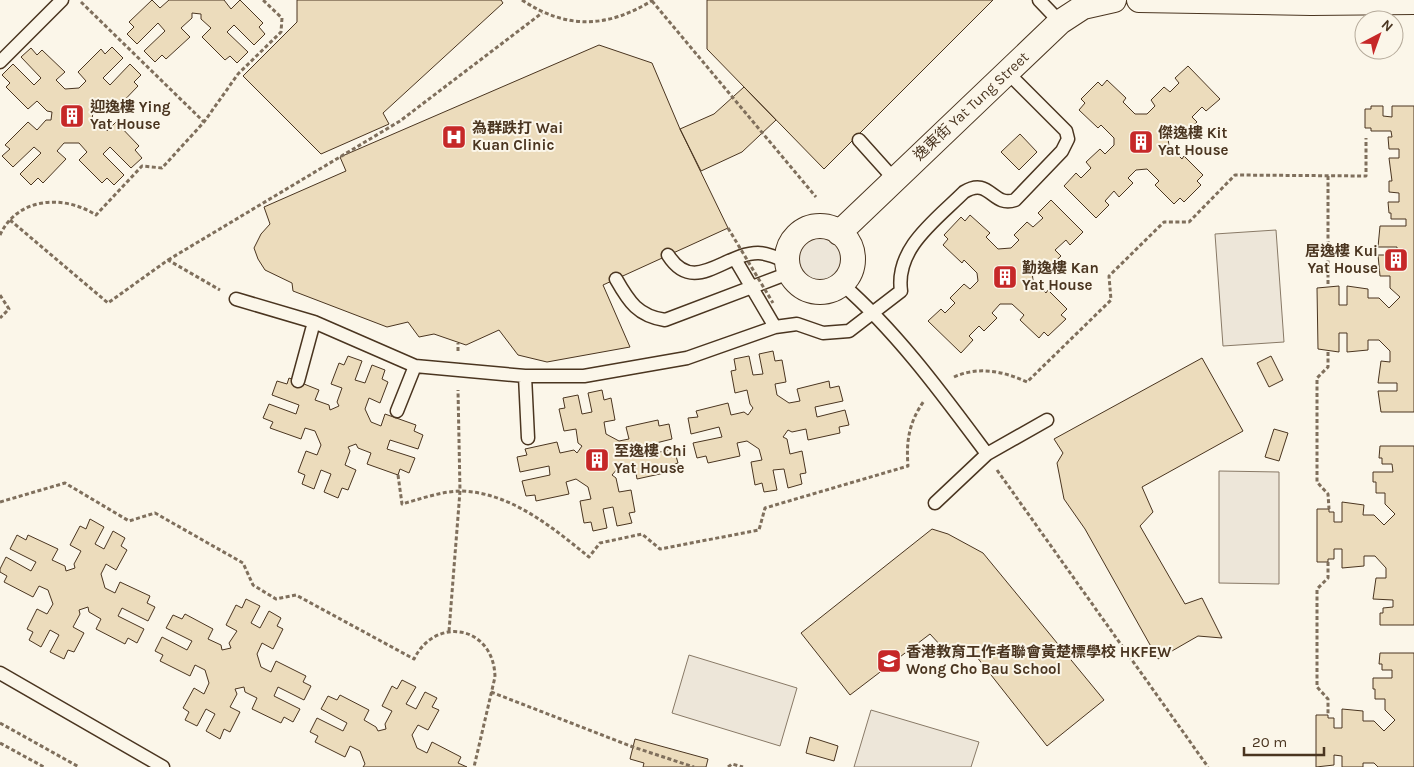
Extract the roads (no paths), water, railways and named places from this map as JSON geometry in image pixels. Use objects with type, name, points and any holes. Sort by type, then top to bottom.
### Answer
[{"type":"street","name":"逸東街 Yat Tung Street","points":[[840,233],[894,179],[1079,4],[1114,0]]},
{"type":"street","points":[[1139,0],[1414,2]]},
{"type":"street","points":[[808,228],[830,228],[840,233],[851,248],[853,258],[848,277],[833,290],[813,292],[795,281],[788,267],[792,242],[808,228]]},
{"type":"lane","points":[[0,62],[62,0]]},
{"type":"lane","points":[[1039,0],[1060,22]]},
{"type":"lane","points":[[236,299],[314,322],[415,366],[525,376],[584,376],[687,358],[775,327],[797,324],[823,333],[850,331],[901,290],[900,270],[906,255],[916,240],[964,192],[973,186],[984,188],[1007,203],[1015,200],[1066,145],[1068,139],[1066,131],[1007,72]]},
{"type":"lane","points":[[859,140],[894,179]]},
{"type":"lane","points":[[668,255],[681,270],[691,274],[702,273],[735,259],[758,253],[788,267]]},
{"type":"lane","points":[[735,259],[748,289],[775,327]]},
{"type":"lane","points":[[616,279],[628,301],[638,311],[651,318],[665,320],[748,289],[788,267]]},
{"type":"lane","points":[[842,284],[872,313],[937,388],[987,454]]},
{"type":"lane","points":[[298,381],[314,322]]},
{"type":"lane","points":[[397,411],[415,366]]},
{"type":"lane","points":[[525,376],[528,438]]},
{"type":"lane","points":[[934,503],[987,454],[1047,420]]},
{"type":"lane","points":[[0,673],[163,767]]},
{"type":"place","name":"迎逸樓 Ying Yat House","points":[[72,116]]},
{"type":"place","name":"為群跌打 Wai Kuan Clinic","points":[[454,137]]},
{"type":"place","name":"傑逸樓 Kit Yat House","points":[[1141,142]]},
{"type":"place","name":"居逸樓 Kui Yat House","points":[[1396,260]]},
{"type":"place","name":"勤逸樓 Kan Yat House","points":[[1005,277]]},
{"type":"place","name":"至逸樓 Chi Yat House","points":[[597,460]]},
{"type":"place","name":"香港教育工作者聯會黃楚標學校 HKFEW Wong Cho Bau School","points":[[889,661]]}]
